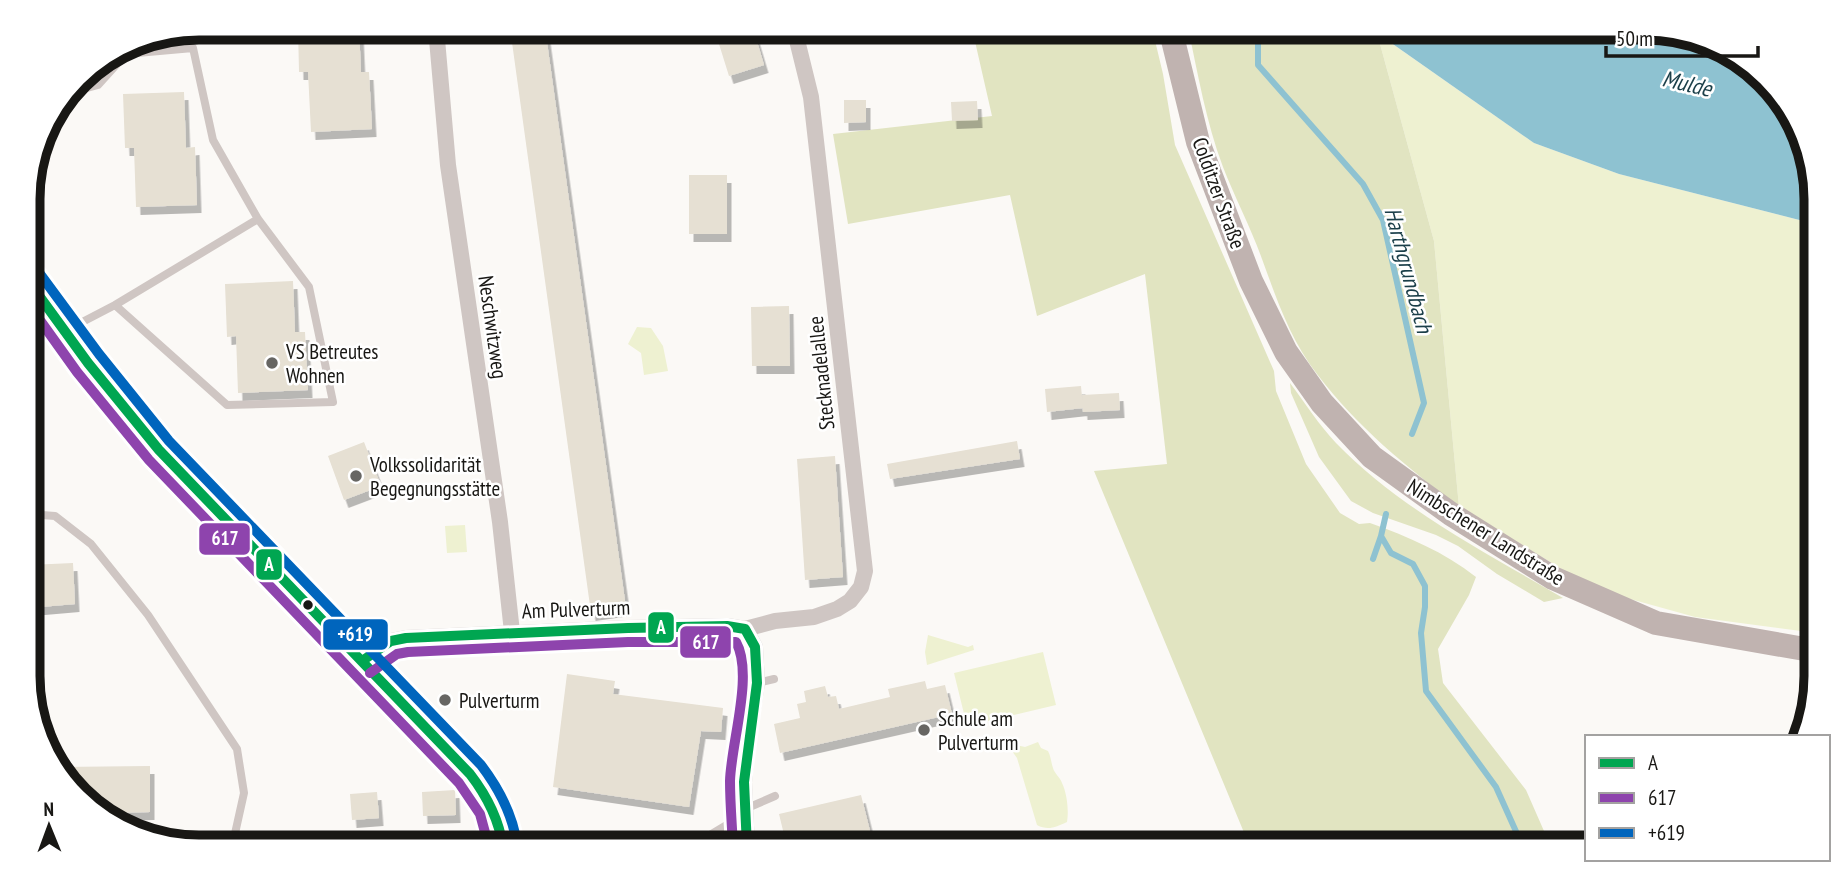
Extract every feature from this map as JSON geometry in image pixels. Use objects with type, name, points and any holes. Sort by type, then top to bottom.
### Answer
[{"type":"main road","name":"Colditzer Straße","points":[[1173,40],[1198,142],[1251,281],[1286,352]]},
{"type":"main road","name":"Nimbschener Landstraße","points":[[1286,352],[1322,403],[1372,457],[1451,514],[1553,578],[1656,623],[1804,649]]},
{"type":"street","name":"Neschwitzweg","points":[[437,41],[448,165],[500,522],[512,632]]},
{"type":"street","name":"Stecknadelallee","points":[[745,629],[775,621],[814,617],[837,609],[850,601],[861,587],[865,571],[811,97],[797,41]]},
{"type":"street","points":[[41,298],[159,450],[435,736],[482,789],[497,819],[500,835]]},
{"type":"street","name":"Am Pulverturm","points":[[362,661],[391,642],[406,638],[727,626],[745,629]]},
{"type":"street","points":[[745,629],[755,647],[757,683],[747,748],[746,835]]},
{"type":"lane","points":[[115,305],[228,405],[333,401],[309,287],[258,219],[213,140],[193,48],[136,53]]},
{"type":"lane","points":[[85,89],[99,85],[118,63]]},
{"type":"lane","points":[[65,331],[115,305],[258,219]]},
{"type":"lane","points":[[40,515],[55,516],[91,544],[148,615],[237,749],[244,793],[235,835]]},
{"type":"lane","points":[[757,683],[774,679]]},
{"type":"lane","points":[[709,835],[745,811],[775,796]]},
{"type":"green space","points":[[975,40],[1092,43],[1092,40],[1155,40],[1175,145],[1274,371],[1276,391],[1306,464],[1340,513],[1359,524],[1370,523],[1426,546],[1476,577],[1469,595],[1438,649],[1443,683],[1526,790],[1545,834],[1245,834],[1094,471],[1167,464],[1145,274],[1037,316],[1010,195],[848,224],[833,134],[992,116]]},
{"type":"green space","points":[[1191,40],[1379,40],[1434,241],[1459,507],[1402,461],[1349,412],[1317,374],[1299,347],[1228,179],[1203,98]]},
{"type":"green space","points":[[1379,40],[1387,40],[1534,143],[1619,174],[1804,221],[1804,631],[1695,617],[1623,597],[1585,583],[1459,507],[1434,241]]},
{"type":"green space","points":[[637,327],[651,328],[663,346],[668,371],[644,375],[641,353],[628,344]]},
{"type":"green space","points":[[1290,383],[1336,443],[1387,489],[1444,528],[1563,598],[1544,602],[1497,574],[1458,546],[1436,535],[1373,513],[1351,501],[1319,457],[1291,393]]},
{"type":"green space","points":[[465,525],[467,552],[447,553],[445,526]]},
{"type":"green space","points":[[928,635],[968,647],[973,645],[974,650],[927,665],[925,652]]},
{"type":"green space","points":[[1043,652],[1056,705],[967,726],[954,673]]},
{"type":"green space","points":[[1038,742],[1041,748],[1048,751],[1066,797],[1067,822],[1052,828],[1037,825],[1017,758],[1012,751],[1016,745],[1025,747]]},
{"type":"water","name":"Mulde","points":[[1387,40],[1645,40],[1676,43],[1706,52],[1742,73],[1771,102],[1782,120],[1792,138],[1798,158],[1804,221],[1619,174],[1534,143]]},
{"type":"building","points":[[298,41],[360,41],[361,72],[369,72],[372,129],[311,132],[308,72],[299,72]]},
{"type":"building","points":[[512,41],[547,41],[626,608],[591,613]]},
{"type":"building","points":[[718,41],[757,41],[764,65],[729,76]]},
{"type":"building","points":[[184,92],[186,148],[195,147],[197,205],[136,207],[134,148],[125,148],[123,94]]},
{"type":"building","points":[[844,100],[866,100],[866,122],[844,123]]},
{"type":"building","points":[[977,101],[978,120],[952,121],[951,102]]},
{"type":"building","points":[[689,175],[727,175],[727,234],[689,234]]},
{"type":"building","name":"VS Betreutes Wohnen","points":[[293,281],[295,332],[305,332],[308,390],[238,393],[236,336],[227,337],[225,284]]},
{"type":"building","points":[[789,306],[790,366],[752,366],[751,307]]},
{"type":"building","points":[[1081,386],[1083,408],[1047,412],[1045,389]]},
{"type":"building","points":[[1119,393],[1120,410],[1083,412],[1082,395]]},
{"type":"building","points":[[1017,441],[1020,459],[890,479],[887,464]]},
{"type":"building","name":"Volkssolidarität Begegnungsstätte","points":[[364,442],[381,486],[344,500],[328,456]]},
{"type":"building","points":[[835,456],[843,577],[805,580],[797,459]]},
{"type":"building","points":[[73,563],[75,604],[40,607],[40,564]]},
{"type":"building","points":[[567,674],[615,681],[613,694],[723,708],[721,732],[701,731],[689,807],[553,787]]},
{"type":"building","points":[[925,681],[927,689],[945,685],[952,714],[780,753],[774,724],[800,718],[797,704],[806,702],[804,691],[825,686],[828,697],[836,696],[839,709],[890,697],[888,689]]},
{"type":"building","points":[[150,766],[150,812],[119,813],[102,802],[69,767]]},
{"type":"building","points":[[455,790],[456,815],[423,816],[422,792]]},
{"type":"building","points":[[377,792],[379,818],[352,820],[350,794]]},
{"type":"building","points":[[861,795],[871,835],[784,835],[779,814]]},
{"type":"waterway","name":"Harthgrundbach","points":[[1258,40],[1258,65],[1363,184],[1383,220],[1424,403],[1412,434]]},
{"type":"waterway","name":"Harthgrundbach","points":[[1386,514],[1381,536],[1391,553],[1413,564],[1425,586],[1421,633],[1426,691],[1496,787],[1517,834]]},
{"type":"waterway","points":[[1373,559],[1381,536]]},
{"type":"transit line","name":"+619","points":[[41,275],[99,354],[169,441],[481,765],[505,803],[515,835]]},
{"type":"transit line","name":"A","points":[[41,298],[88,363],[159,450],[470,774],[491,808],[501,835]]},
{"type":"transit line","name":"617","points":[[41,321],[77,372],[149,460],[459,783],[480,814],[486,835]]},
{"type":"transit line","name":"A","points":[[362,661],[391,641],[406,638],[628,628],[727,626],[745,629],[755,647],[757,683],[744,782],[746,835]]},
{"type":"transit line","name":"617","points":[[370,673],[397,654],[408,652],[628,642],[736,642],[743,672],[731,765],[732,835]]},
{"type":"place","name":"VS Betreutes Wohnen","points":[[272,363]]},
{"type":"place","name":"Volkssolidarität Begegnungsstätte","points":[[356,476]]},
{"type":"place","name":"Pulverturm","points":[[445,700]]},
{"type":"place","name":"Schule am Pulverturm","points":[[924,730]]}]
